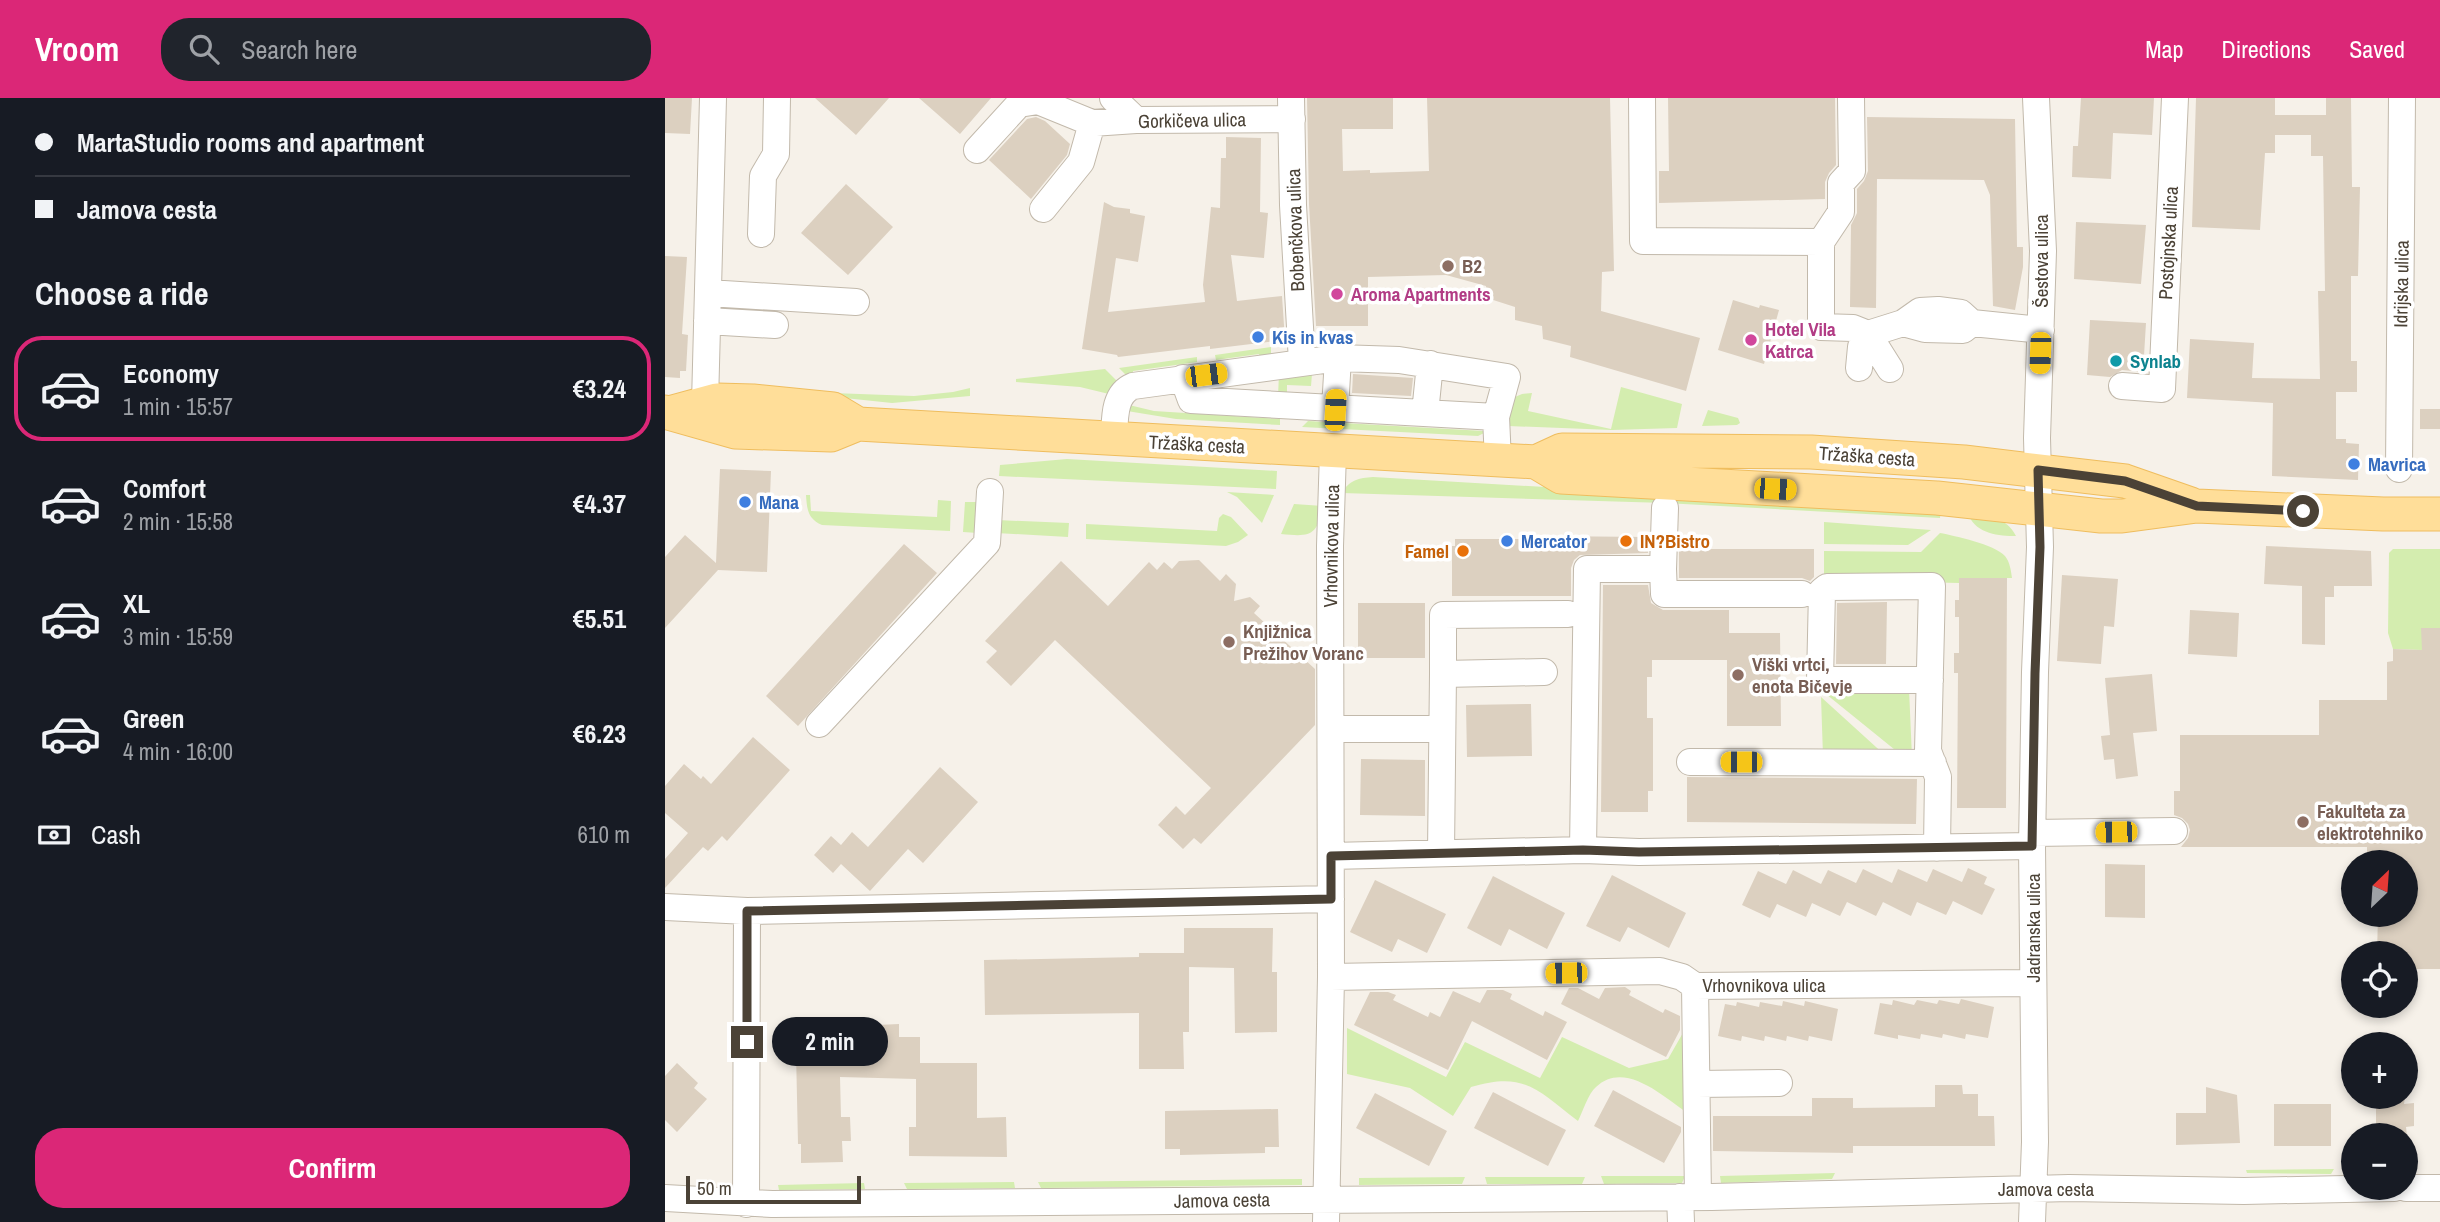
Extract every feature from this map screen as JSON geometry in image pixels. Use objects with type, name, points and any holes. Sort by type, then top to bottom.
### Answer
[{"type":"main road","name":"Tržaška cesta","points":[[667,413],[704,413],[735,432],[831,435],[858,424],[1536,463],[1561,477],[1937,498],[2101,516],[2122,516],[2197,506],[2440,514]]},
{"type":"main road","name":"Tržaška cesta","points":[[1536,463],[1562,450],[1811,452],[1964,462],[2125,481],[2197,506]]},
{"type":"street","points":[[704,413],[713,98]]},
{"type":"street","points":[[761,234],[763,176],[776,154],[777,98]]},
{"type":"street","points":[[1113,98],[1136,120]]},
{"type":"street","points":[[1642,98],[1643,241],[1821,242]]},
{"type":"street","points":[[1851,98],[1852,171],[1841,183],[1841,212],[1821,242],[1821,327],[1853,328],[1868,334],[1903,323],[1920,311],[1938,310],[1961,313],[1972,323],[2041,330]]},
{"type":"street","name":"Šestova ulica","points":[[2036,98],[2043,251],[2039,508]]},
{"type":"street","name":"Postojnska ulica","points":[[2122,386],[2162,389],[2175,98]]},
{"type":"street","name":"Idrijska ulica","points":[[2399,469],[2402,98]]},
{"type":"street","points":[[977,150],[1019,104],[1038,101],[1092,123],[1081,162],[1043,209]]},
{"type":"street","name":"Gorkičeva ulica","points":[[1092,123],[1291,108]]},
{"type":"street","name":"Bobenčkova ulica","points":[[1291,108],[1293,205],[1302,362]]},
{"type":"street","points":[[708,293],[856,302]]},
{"type":"street","points":[[707,321],[775,325]]},
{"type":"street","points":[[1859,369],[1861,347],[1868,334]]},
{"type":"street","points":[[1868,334],[1890,369]]},
{"type":"street","points":[[1335,410],[1338,358]]},
{"type":"street","points":[[1114,439],[1116,408],[1125,390],[1139,384],[1338,358],[1399,360],[1507,377],[1496,417],[1498,461]]},
{"type":"street","points":[[1426,413],[1430,364]]},
{"type":"street","points":[[1183,378],[1191,400],[1496,417]]},
{"type":"street","name":"Vrhovnikova ulica","points":[[1326,1211],[1331,976],[1332,452]]},
{"type":"street","points":[[818,724],[987,542],[990,492]]},
{"type":"street","points":[[1665,508],[1664,594],[1802,594]]},
{"type":"street","name":"Jadranska ulica","points":[[2032,1222],[2035,1066],[2032,982],[2033,840],[2039,508]]},
{"type":"street","points":[[1583,850],[1587,569],[1663,569]]},
{"type":"street","points":[[1930,680],[1821,680],[1822,591],[1827,587],[1932,586],[1930,680],[1928,751],[1938,778],[1937,848]]},
{"type":"street","points":[[1441,853],[1443,615],[1568,614]]},
{"type":"street","points":[[1443,674],[1544,672]]},
{"type":"street","points":[[1342,729],[1442,729]]},
{"type":"street","points":[[1690,762],[1933,763]]},
{"type":"street","points":[[1331,856],[1583,850],[1639,852],[1937,848],[2173,831]]},
{"type":"street","points":[[665,907],[747,911],[1331,899]]},
{"type":"street","points":[[746,1204],[747,911]]},
{"type":"street","name":"Vrhovnikova ulica","points":[[1331,976],[1660,971],[1682,977],[1695,986],[2032,982]]},
{"type":"street","points":[[1686,1206],[1697,1084],[1695,986]]},
{"type":"street","points":[[1697,1084],[1779,1083]]},
{"type":"street","points":[[2418,1188],[2440,1188]]},
{"type":"street","name":"Jamova cesta","points":[[665,1198],[746,1204],[1326,1211],[1686,1206],[2034,1189],[2341,1189]]},
{"type":"green space","points":[[1271,347],[1271,360],[1260,361],[1259,354],[1216,360],[1215,355]]},
{"type":"green space","points":[[1197,357],[1197,362],[1133,371],[1133,377],[1129,378],[1119,368]]},
{"type":"green space","points":[[1105,369],[1118,382],[1109,394],[1080,387],[1016,382],[1016,379]]},
{"type":"green space","points":[[1323,371],[1325,374],[1312,374],[1311,386],[1287,385],[1287,397],[1278,397],[1279,373]]},
{"type":"green space","points":[[1621,387],[1682,404],[1677,428],[1612,430],[1508,426],[1505,419],[1515,397],[1532,393],[1528,411],[1611,429]]},
{"type":"green space","points":[[970,388],[970,396],[892,403],[778,391],[914,396]]},
{"type":"green space","points":[[1129,405],[1154,411],[1280,419],[1280,425],[1176,419],[1127,411]]},
{"type":"green space","points":[[1708,410],[1738,418],[1740,423],[1702,426]]},
{"type":"green space","points":[[1308,421],[1484,433],[1478,436],[1302,427]]},
{"type":"green space","points":[[1067,459],[1277,471],[1276,489],[999,476],[1000,465]]},
{"type":"green space","points":[[1373,477],[1941,510],[1940,518],[1665,503],[1342,493],[1355,480]]},
{"type":"green space","points":[[1227,492],[1274,495],[1262,523],[1237,497]]},
{"type":"green space","points":[[806,495],[810,495],[811,511],[937,517],[938,500],[951,501],[950,531],[822,525],[809,513]]},
{"type":"green space","points":[[965,502],[980,502],[978,533],[963,532]]},
{"type":"green space","points":[[1294,504],[1323,506],[1318,523],[1311,532],[1299,535],[1281,534]]},
{"type":"green space","points":[[1223,514],[1231,517],[1248,535],[1226,546],[1086,539],[1086,524],[1217,531],[1219,518]]},
{"type":"green space","points":[[1969,516],[2002,521],[2016,536],[1983,530],[1977,527]]},
{"type":"green space","points":[[997,520],[1069,523],[1068,537],[996,533]]},
{"type":"green space","points":[[1824,522],[1931,530],[1908,545],[1824,544]]},
{"type":"green space","points":[[1940,533],[1974,541],[2000,552],[2008,561],[2012,578],[1960,578],[1959,583],[1824,580],[1824,551],[1921,552]]},
{"type":"green space","points":[[2393,549],[2440,549],[2440,628],[2422,628],[2422,650],[2393,649],[2388,633],[2389,553]]},
{"type":"green space","points":[[1909,689],[1912,757],[1905,758],[1821,690]]},
{"type":"green space","points":[[1821,697],[1887,757],[1823,756]]},
{"type":"green space","points":[[1688,1024],[1689,1114],[1644,1084],[1619,1077],[1607,1079],[1593,1090],[1578,1121],[1540,1092],[1529,1086],[1505,1081],[1471,1087],[1453,1116],[1410,1088],[1347,1074],[1347,1028],[1446,1077],[1465,1042],[1540,1078],[1562,1037],[1629,1068],[1668,1059]]},
{"type":"green space","points":[[2334,1169],[2331,1174],[2247,1173],[2246,1170]]},
{"type":"green space","points":[[1835,1173],[1832,1179],[1721,1183],[1720,1176]]},
{"type":"green space","points":[[1601,1176],[1685,1176],[1682,1183],[1604,1184]]},
{"type":"green space","points":[[1465,1177],[1462,1184],[1359,1185],[1359,1178]]},
{"type":"green space","points":[[1485,1177],[1585,1177],[1582,1184],[1487,1184]]},
{"type":"green space","points":[[1302,1179],[1302,1185],[1041,1188],[1038,1182]]},
{"type":"green space","points":[[1014,1182],[1015,1188],[907,1189],[904,1183]]},
{"type":"green space","points":[[864,1183],[865,1189],[779,1190],[778,1185]]},
{"type":"building","points":[[665,98],[692,98],[690,134],[665,133]]},
{"type":"building","points":[[815,98],[889,98],[856,135]]},
{"type":"building","points":[[919,98],[991,98],[960,134]]},
{"type":"building","points":[[1307,98],[1393,98],[1393,129],[1342,129],[1343,171],[1370,170],[1370,173],[1429,171],[1427,98],[1610,98],[1614,271],[1602,272],[1601,311],[1700,338],[1686,391],[1570,357],[1571,346],[1543,339],[1542,326],[1515,320],[1515,307],[1487,298],[1486,286],[1446,275],[1368,277],[1368,326],[1316,326],[1309,204]]},
{"type":"building","points":[[1668,98],[1835,98],[1836,165],[1825,182],[1825,199],[1659,203],[1659,171],[1669,171]]},
{"type":"building","points":[[2081,98],[2154,98],[2152,135],[2113,133],[2111,179],[2072,177],[2073,146],[2078,146]]},
{"type":"building","points":[[2196,98],[2275,98],[2275,115],[2326,115],[2326,98],[2351,98],[2352,187],[2360,187],[2358,276],[2351,276],[2351,361],[2357,361],[2357,392],[2336,392],[2336,439],[2346,439],[2346,443],[2359,444],[2358,480],[2272,476],[2273,403],[2187,398],[2190,339],[2254,343],[2252,378],[2320,379],[2318,291],[2325,291],[2323,156],[2311,156],[2311,135],[2275,135],[2275,153],[2265,153],[2260,230],[2192,227]]},
{"type":"building","points":[[1036,117],[1045,121],[1070,144],[1067,155],[1031,199],[989,160],[1027,119]]},
{"type":"building","points":[[1867,117],[2015,119],[2017,247],[2023,247],[2023,267],[2015,310],[1993,306],[1990,195],[1984,180],[1877,179],[1876,308],[1850,307],[1851,225],[1857,213],[1857,189],[1868,171]]},
{"type":"building","points":[[1226,137],[1261,138],[1260,212],[1268,213],[1264,258],[1231,255],[1237,301],[1282,296],[1285,340],[1118,357],[1082,349],[1104,202],[1145,216],[1138,262],[1116,258],[1108,312],[1205,302],[1203,285],[1211,207],[1220,208],[1221,158],[1226,158]]},
{"type":"building","points":[[846,184],[893,227],[848,275],[801,233]]},
{"type":"building","points":[[2076,222],[2146,225],[2141,284],[2074,279]]},
{"type":"building","points":[[665,256],[687,257],[682,334],[688,335],[686,371],[680,371],[680,378],[665,377]]},
{"type":"building","name":"Hotel Vila Katrca","points":[[1733,300],[1759,308],[1760,305],[1779,310],[1764,364],[1718,350]]},
{"type":"building","name":"Synlab","points":[[2090,320],[2146,323],[2143,372],[2122,370],[2110,377],[2087,375]]},
{"type":"building","points":[[1353,374],[1413,378],[1411,396],[1352,393]]},
{"type":"building","points":[[2420,409],[2440,409],[2440,429],[2420,429]]},
{"type":"building","points":[[720,469],[771,471],[767,572],[718,570],[665,628],[665,557],[685,535],[716,563]]},
{"type":"building","points":[[1542,536],[1648,537],[1648,553],[1580,555],[1571,568],[1571,596],[1452,596],[1452,546],[1455,546],[1455,539],[1542,539]]},
{"type":"building","points":[[904,544],[937,573],[798,726],[766,696]]},
{"type":"building","points":[[2266,546],[2371,551],[2372,586],[2334,586],[2334,597],[2325,597],[2325,645],[2302,644],[2302,586],[2264,584]]},
{"type":"building","points":[[1679,549],[1814,549],[1814,577],[1810,581],[1802,578],[1679,578]]},
{"type":"building","points":[[1199,560],[1220,581],[1226,574],[1236,584],[1234,601],[1250,597],[1260,606],[1254,613],[1315,669],[1315,725],[1201,844],[1194,838],[1183,849],[1158,825],[1176,806],[1185,815],[1211,788],[1055,640],[1011,686],[986,662],[997,651],[985,641],[1061,561],[1108,606],[1149,562],[1157,570],[1164,562],[1172,569],[1179,561]]},
{"type":"building","points":[[2062,575],[2118,579],[2114,627],[2104,626],[2101,664],[2057,661]]},
{"type":"building","points":[[1959,578],[2007,578],[2006,808],[1957,808],[1958,673],[1954,673],[1954,653],[1959,653],[1959,617],[1955,617],[1955,600],[1959,600]]},
{"type":"building","points":[[1603,585],[1648,585],[1651,603],[1663,610],[1729,610],[1729,633],[1780,633],[1781,726],[1727,726],[1727,660],[1652,660],[1652,677],[1647,677],[1647,718],[1653,718],[1653,791],[1648,791],[1648,812],[1601,812]]},
{"type":"building","points":[[1887,602],[1886,664],[1836,664],[1837,603]]},
{"type":"building","points":[[1358,603],[1425,603],[1425,658],[1358,658]]},
{"type":"building","points":[[2190,610],[2239,613],[2237,657],[2188,654]]},
{"type":"building","name":"Fakulteta za elektrotehniko","points":[[2421,628],[2440,628],[2440,969],[2418,969],[2418,941],[2377,941],[2378,928],[2419,928],[2419,850],[2367,850],[2367,847],[2181,847],[2190,830],[2182,818],[2174,815],[2174,791],[2180,791],[2180,735],[2319,735],[2319,700],[2387,700],[2387,662],[2393,661],[2393,649],[2422,650]]},
{"type":"building","points":[[2152,674],[2157,731],[2133,733],[2138,776],[2116,779],[2114,759],[2104,760],[2101,736],[2110,735],[2105,678]]},
{"type":"building","points":[[1531,704],[1532,756],[1467,757],[1466,705]]},
{"type":"building","points":[[753,737],[790,770],[727,841],[722,836],[708,851],[703,847],[665,888],[665,859],[688,833],[665,813],[665,786],[684,764],[711,784]]},
{"type":"building","points":[[1361,759],[1425,760],[1425,816],[1360,815]]},
{"type":"building","points":[[940,767],[978,802],[923,863],[908,849],[870,891],[841,864],[833,873],[814,855],[831,836],[841,845],[852,832],[868,847]]},
{"type":"building","points":[[1687,777],[1917,779],[1916,824],[1687,822]]},
{"type":"building","points":[[2105,864],[2145,865],[2145,918],[2105,917]]},
{"type":"building","points":[[1968,868],[1987,877],[1984,884],[1995,889],[1982,915],[1953,901],[1946,915],[1917,902],[1911,916],[1883,902],[1876,916],[1847,902],[1840,916],[1812,903],[1806,917],[1777,904],[1770,918],[1742,905],[1758,871],[1786,884],[1793,870],[1821,884],[1828,870],[1856,883],[1863,869],[1892,883],[1898,869],[1927,882],[1933,869],[1962,882]]},
{"type":"building","points":[[1612,875],[1686,913],[1669,948],[1628,927],[1620,942],[1586,926]]},
{"type":"building","points":[[1493,876],[1565,913],[1547,949],[1509,929],[1501,946],[1467,928]]},
{"type":"building","points":[[1375,880],[1446,914],[1427,953],[1398,939],[1392,952],[1350,932]]},
{"type":"building","points":[[1184,928],[1273,928],[1272,972],[1277,972],[1277,1032],[1235,1033],[1234,968],[1189,967],[1189,1032],[1183,1032],[1184,1069],[1139,1069],[1139,1013],[985,1015],[984,960],[1139,957],[1139,953],[1184,953]]},
{"type":"building","points":[[1625,987],[1631,991],[1629,995],[1663,1013],[1665,1009],[1680,1016],[1680,1030],[1666,1057],[1561,1004],[1569,988],[1578,988],[1599,999],[1605,988]]},
{"type":"building","points":[[1487,990],[1503,990],[1512,994],[1510,999],[1543,1016],[1545,1011],[1567,1022],[1547,1060],[1472,1021],[1448,1070],[1354,1025],[1370,992],[1388,992],[1396,995],[1393,1000],[1428,1017],[1430,1012],[1440,1017],[1453,991],[1480,1003]]},
{"type":"building","points":[[1961,999],[1994,1007],[1988,1038],[1966,1034],[1965,1039],[1943,1034],[1942,1038],[1921,1034],[1920,1039],[1898,1035],[1898,1039],[1874,1034],[1880,1003],[1892,1005],[1893,1000],[1914,1005],[1917,1000],[1937,1004],[1939,1000],[1959,1004]]},
{"type":"building","points":[[1783,1001],[1804,1006],[1805,1001],[1838,1009],[1832,1041],[1809,1036],[1808,1041],[1787,1036],[1786,1041],[1765,1036],[1764,1041],[1742,1036],[1741,1041],[1718,1036],[1725,1004],[1736,1006],[1737,1002],[1759,1007],[1760,1002],[1782,1006]]},
{"type":"building","points":[[899,1024],[899,1037],[920,1037],[920,1063],[977,1063],[977,1118],[1006,1117],[1007,1157],[909,1156],[909,1127],[916,1127],[916,1079],[840,1077],[841,1117],[850,1117],[851,1141],[842,1141],[843,1162],[801,1163],[801,1144],[798,1144],[796,1052],[799,1052],[799,1033],[840,1032],[841,1055],[878,1054],[877,1025]]},
{"type":"building","points":[[677,1063],[698,1083],[694,1088],[707,1099],[677,1132],[665,1120],[665,1076]]},
{"type":"building","points":[[1935,1085],[1962,1085],[1963,1094],[1978,1094],[1978,1116],[1994,1116],[1995,1146],[1853,1146],[1853,1153],[1713,1151],[1713,1116],[1812,1116],[1812,1098],[1853,1098],[1853,1108],[1935,1107]]},
{"type":"building","points":[[2206,1087],[2237,1095],[2240,1143],[2176,1145],[2176,1113],[2206,1113]]},
{"type":"building","points":[[1613,1090],[1681,1127],[1681,1132],[1664,1163],[1594,1126]]},
{"type":"building","points":[[1493,1092],[1566,1130],[1548,1166],[1474,1128]]},
{"type":"building","points":[[1375,1093],[1447,1131],[1429,1166],[1356,1128]]},
{"type":"building","points":[[2274,1104],[2331,1104],[2331,1146],[2274,1146]]},
{"type":"building","points":[[1278,1109],[1279,1147],[1265,1147],[1265,1153],[1180,1155],[1180,1149],[1165,1149],[1165,1111]]},
{"type":"building","points":[[2376,1109],[2414,1109],[2414,1123],[2376,1123]]},
{"type":"place","name":"B2","points":[[1448,266]]},
{"type":"place","name":"Aroma Apartments","points":[[1337,294]]},
{"type":"place","name":"Kis in kvas","points":[[1258,337]]},
{"type":"place","name":"Hotel Vila Katrca","points":[[1751,340]]},
{"type":"place","name":"Synlab","points":[[2116,361]]},
{"type":"place","name":"Mavrica","points":[[2354,464]]},
{"type":"place","name":"Mana","points":[[745,502]]},
{"type":"place","name":"Mercator","points":[[1507,541]]},
{"type":"place","name":"IN?Bistro","points":[[1626,541]]},
{"type":"place","name":"Famel","points":[[1463,551]]},
{"type":"place","name":"Knjižnica Prežihov Voranc","points":[[1229,642]]},
{"type":"place","name":"Viški vrtci, enota Bičevje","points":[[1738,675]]},
{"type":"place","name":"Fakulteta za elektrotehniko","points":[[2303,822]]},
{"type":"route","points":[[747,1042],[747,911],[1331,899],[1331,856],[1583,850],[1639,852],[2032,846],[2040,547],[2038,470],[2125,481],[2197,506],[2303,511]]}]
